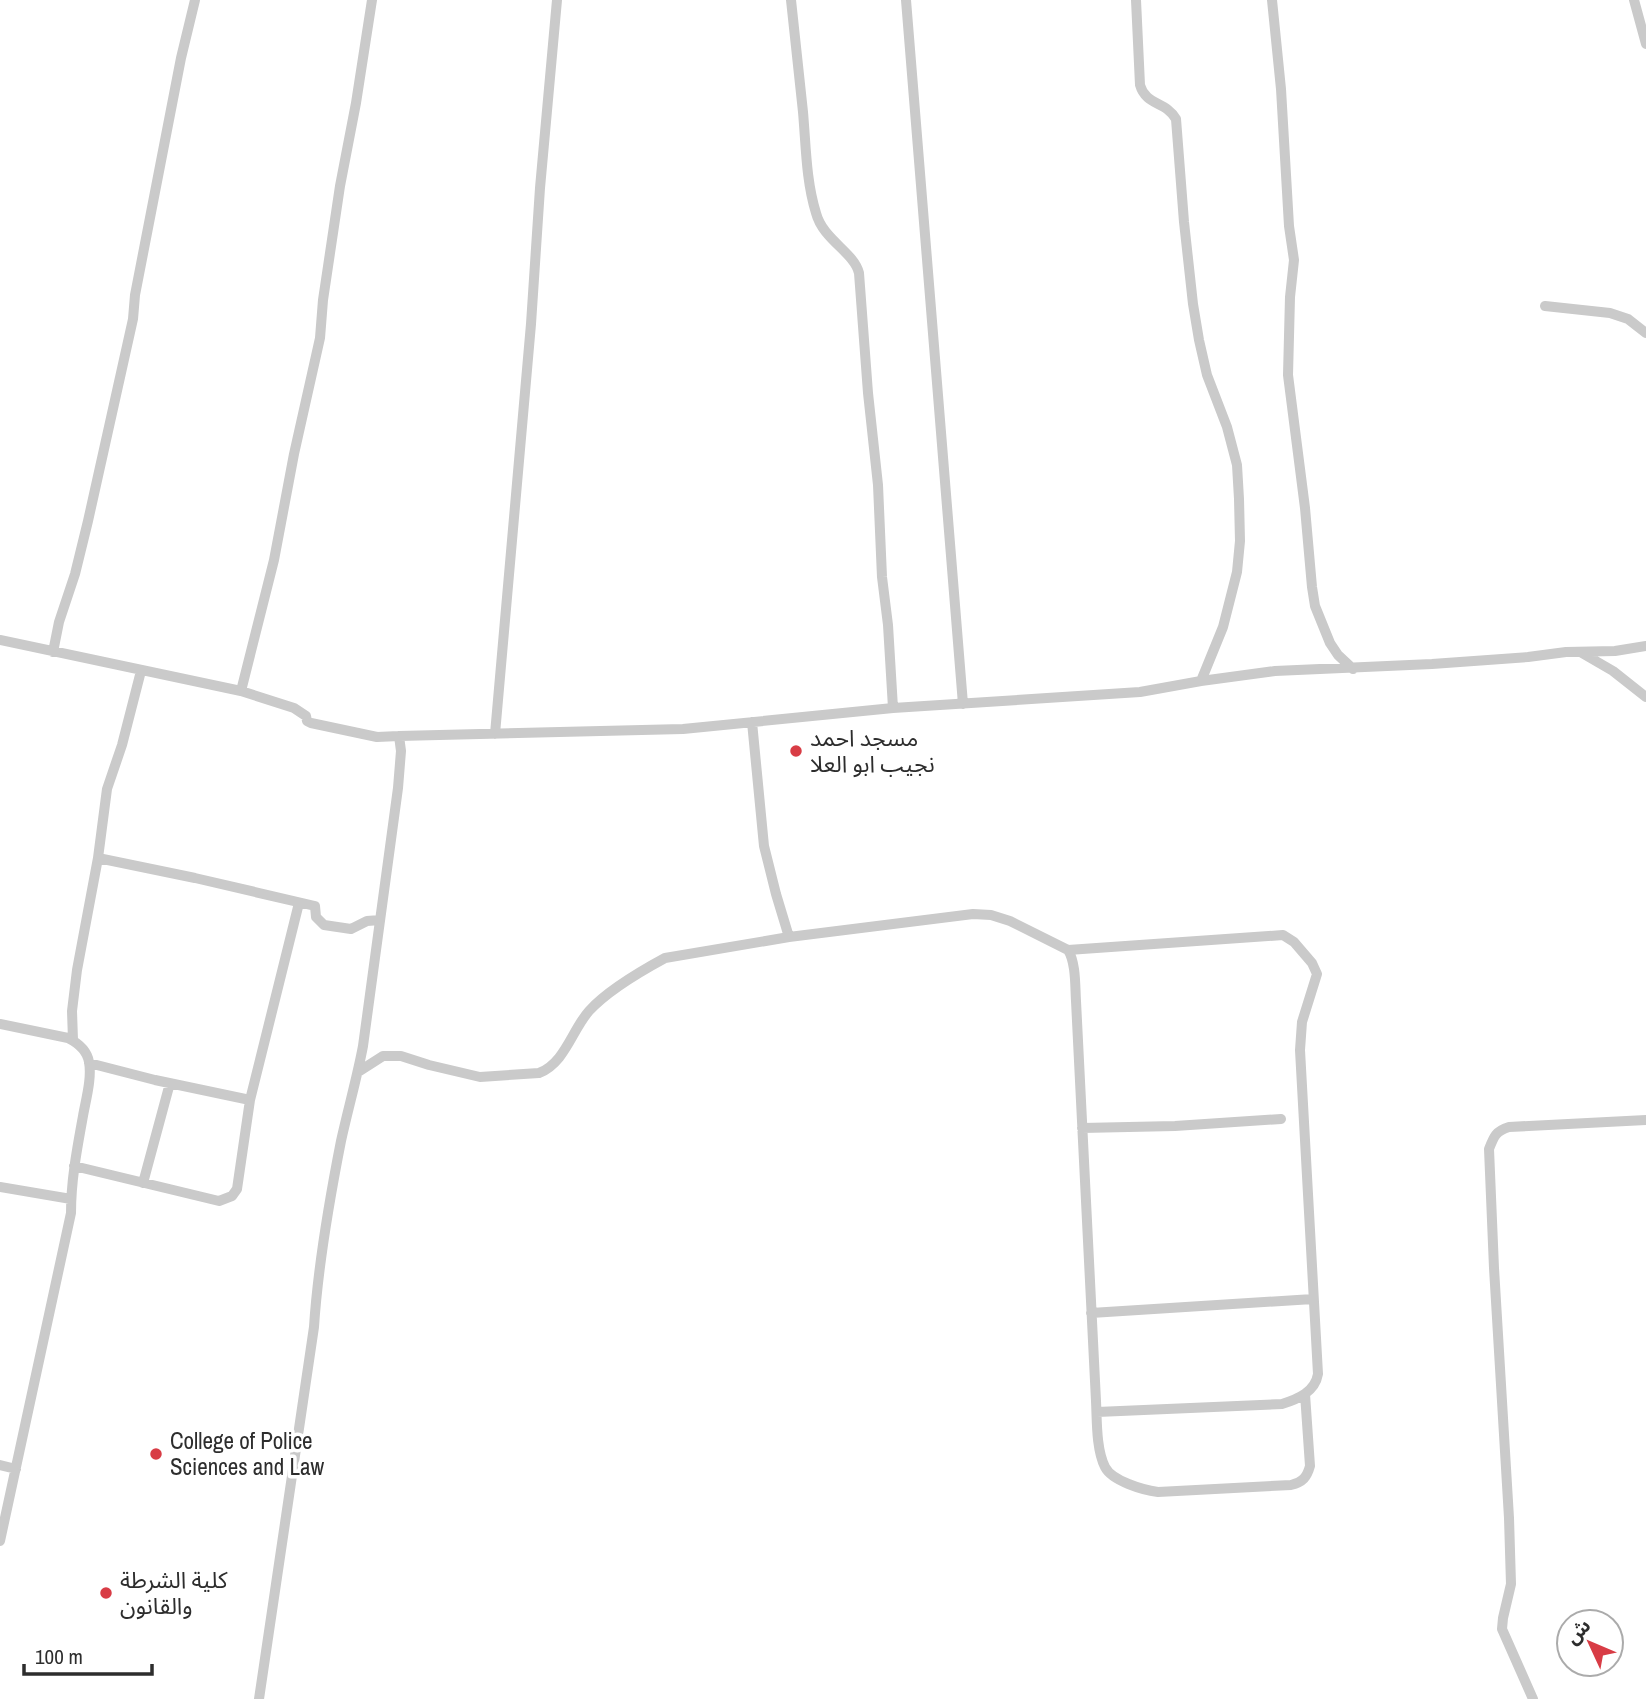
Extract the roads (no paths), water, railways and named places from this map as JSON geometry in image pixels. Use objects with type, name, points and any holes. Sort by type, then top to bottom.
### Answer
[{"type":"street","points":[[53,652],[103,457],[133,319],[177,79],[195,0]]},
{"type":"street","points":[[241,691],[274,560],[320,338],[323,300],[372,0]]},
{"type":"street","points":[[495,734],[557,0]]},
{"type":"street","points":[[791,0],[807,165],[816,216],[828,236],[854,262],[859,273],[878,485],[882,577],[893,708]]},
{"type":"street","points":[[906,0],[963,704]]},
{"type":"street","points":[[1136,0],[1140,85],[1147,98],[1169,110],[1176,119],[1187,249],[1199,340],[1207,375],[1227,427],[1237,465],[1240,541],[1237,572],[1223,627],[1201,681]]},
{"type":"street","points":[[1272,0],[1281,89],[1289,226],[1294,260],[1288,375],[1312,587],[1315,606],[1330,643],[1353,669]]},
{"type":"street","points":[[1634,0],[1646,44]]},
{"type":"street","points":[[1545,306],[1610,313],[1628,319],[1646,332]]},
{"type":"street","points":[[0,640],[241,691],[294,708],[311,723],[377,737],[683,729],[893,708],[1140,692],[1201,681],[1309,668],[1353,669],[1615,651],[1646,646]]},
{"type":"street","points":[[1581,652],[1613,671],[1646,697]]},
{"type":"street","points":[[73,1040],[72,1011],[76,970],[98,858],[107,789],[141,671]]},
{"type":"street","points":[[1629,683],[1646,690]]},
{"type":"street","points":[[752,722],[764,846],[789,937]]},
{"type":"street","points":[[259,1699],[314,1327],[326,1226],[363,1041],[400,763],[399,736]]},
{"type":"street","points":[[98,858],[195,877],[315,906],[316,917],[324,925],[351,929],[367,921],[380,920]]},
{"type":"street","points":[[74,1166],[219,1201],[232,1196],[237,1189],[250,1100],[299,903]]},
{"type":"street","points":[[363,1041],[374,1052],[383,1056],[401,1056],[480,1077],[539,1073],[555,1063],[589,1010],[609,993],[665,958],[789,937],[973,914],[991,915],[1010,921],[1068,950],[1283,935],[1294,942],[1312,963],[1317,974],[1302,1022],[1300,1050],[1318,1374],[1315,1385],[1305,1394],[1282,1404],[1097,1412]]},
{"type":"street","points":[[1068,950],[1071,954],[1076,1001],[1097,1412],[1105,1468],[1124,1481],[1158,1492],[1299,1483],[1308,1473],[1310,1466],[1305,1394]]},
{"type":"street","points":[[0,1024],[73,1040],[84,1050],[89,1063],[88,1088],[74,1166],[71,1213],[0,1541]]},
{"type":"street","points":[[358,1072],[383,1056]]},
{"type":"street","points":[[89,1063],[250,1100]]},
{"type":"street","points":[[143,1183],[170,1083]]},
{"type":"street","points":[[1082,1128],[1175,1126],[1281,1119]]},
{"type":"street","points":[[1533,1699],[1502,1629],[1511,1584],[1489,1149],[1495,1135],[1500,1130],[1509,1128],[1646,1120]]},
{"type":"street","points":[[0,1187],[71,1199]]},
{"type":"street","points":[[1091,1313],[1313,1299]]},
{"type":"street","points":[[0,1465],[16,1469]]},
{"type":"place","name":"مسجد احمد نجيب ابو العلا","points":[[796,751]]},
{"type":"place","name":"College of Police Sciences and Law","points":[[156,1454]]},
{"type":"place","name":"كلية الشرطة والقانون","points":[[106,1593]]}]
